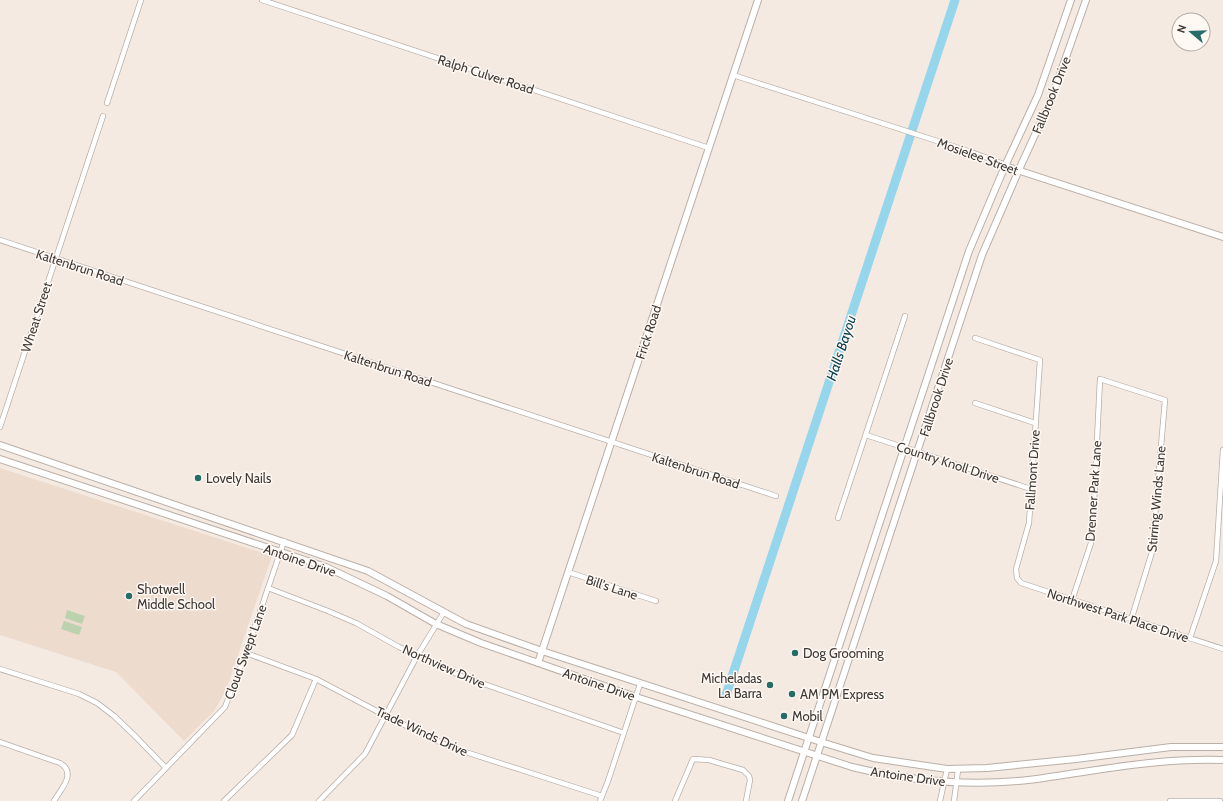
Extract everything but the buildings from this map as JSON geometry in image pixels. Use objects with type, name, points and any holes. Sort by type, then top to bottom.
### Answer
[{"type":"main road","name":"Frick Road","points":[[538,663],[758,0]]},
{"type":"main road","name":"Fallbrook Drive","points":[[788,801],[969,250],[1005,166],[1038,95],[1071,0]]},
{"type":"main road","name":"Fallbrook Drive","points":[[802,801],[982,255],[1051,100],[1086,0]]},
{"type":"main road","name":"Mosielee Street","points":[[1005,166],[1223,237]]},
{"type":"main road","name":"Antoine Drive","points":[[0,445],[368,571],[466,624],[640,684],[873,758],[958,770],[1076,759],[1171,747],[1223,747]]},
{"type":"main road","name":"Antoine Drive","points":[[0,459],[326,567],[387,596],[436,624],[481,643],[636,697],[876,773],[944,783],[1018,781],[1136,764],[1176,760],[1223,760]]},
{"type":"main road","points":[[148,508],[152,496]]},
{"type":"main road","points":[[852,609],[864,613]]},
{"type":"main road","points":[[1076,759],[1078,773]]},
{"type":"street","points":[[107,103],[141,0]]},
{"type":"street","name":"Ralph Culver Road","points":[[262,0],[709,148]]},
{"type":"street","name":"Mosielee Street","points":[[733,75],[971,152],[1001,163],[1005,166]]},
{"type":"street","name":"Wheat Street","points":[[0,427],[103,116]]},
{"type":"street","name":"Kaltenbrun Road","points":[[0,240],[776,496]]},
{"type":"street","points":[[838,518],[905,316]]},
{"type":"street","name":"Fallmont Drive","points":[[975,338],[1040,360],[1029,523],[1016,569],[1017,578]]},
{"type":"street","name":"Drenner Park Lane","points":[[1072,600],[1091,543],[1100,379],[1165,400]]},
{"type":"street","name":"Stirring Winds Lane","points":[[1131,620],[1152,552],[1165,400]]},
{"type":"street","points":[[975,403],[1035,423]]},
{"type":"street","name":"Country Knoll Drive","points":[[866,435],[1031,489]]},
{"type":"street","points":[[1190,638],[1216,561],[1223,450]]},
{"type":"street","name":"Cloud Swept Lane","points":[[134,801],[225,708],[246,653],[284,541]]},
{"type":"street","name":"Bill's Lane","points":[[568,572],[656,601]]},
{"type":"street","name":"Northwest Park Place Drive","points":[[1017,578],[1021,583],[1030,587],[1223,649]]},
{"type":"street","name":"Northview Drive","points":[[268,588],[356,623],[417,656],[461,676],[624,733]]},
{"type":"street","points":[[319,801],[365,754],[417,656],[444,612]]},
{"type":"street","name":"Trade Winds Drive","points":[[246,653],[316,678],[386,716],[450,748],[601,799]]},
{"type":"street","points":[[0,669],[79,694],[97,703],[114,716],[166,768]]},
{"type":"street","points":[[224,801],[292,735],[316,678]]},
{"type":"street","points":[[601,799],[640,684]]},
{"type":"street","points":[[0,742],[65,766],[68,770],[67,780],[54,801]]},
{"type":"street","points":[[676,801],[692,759],[709,760],[743,770],[749,776],[750,780],[746,801]]},
{"type":"street","points":[[940,801],[947,769]]},
{"type":"street","points":[[954,801],[958,770]]},
{"type":"street","points":[[1170,801],[1220,801]]},
{"type":"shaded area","name":"Shotwell Middle School","points":[[0,468],[272,556],[226,690],[214,711],[184,741],[116,672],[0,635]]},
{"type":"green space","points":[[67,610],[85,616],[82,624],[65,618]]},
{"type":"green space","points":[[64,621],[82,627],[79,635],[61,629]]},
{"type":"waterway","name":"Halls Bayou","points":[[726,695],[955,0]]},
{"type":"place","name":"Lovely Nails","points":[[198,478]]},
{"type":"place","name":"Shotwell Middle School","points":[[129,596]]},
{"type":"place","name":"Dog Grooming","points":[[795,653]]},
{"type":"place","name":"Micheladas La Barra","points":[[770,685]]},
{"type":"place","name":"AM PM Express","points":[[792,694]]},
{"type":"place","name":"Mobil","points":[[784,716]]}]
